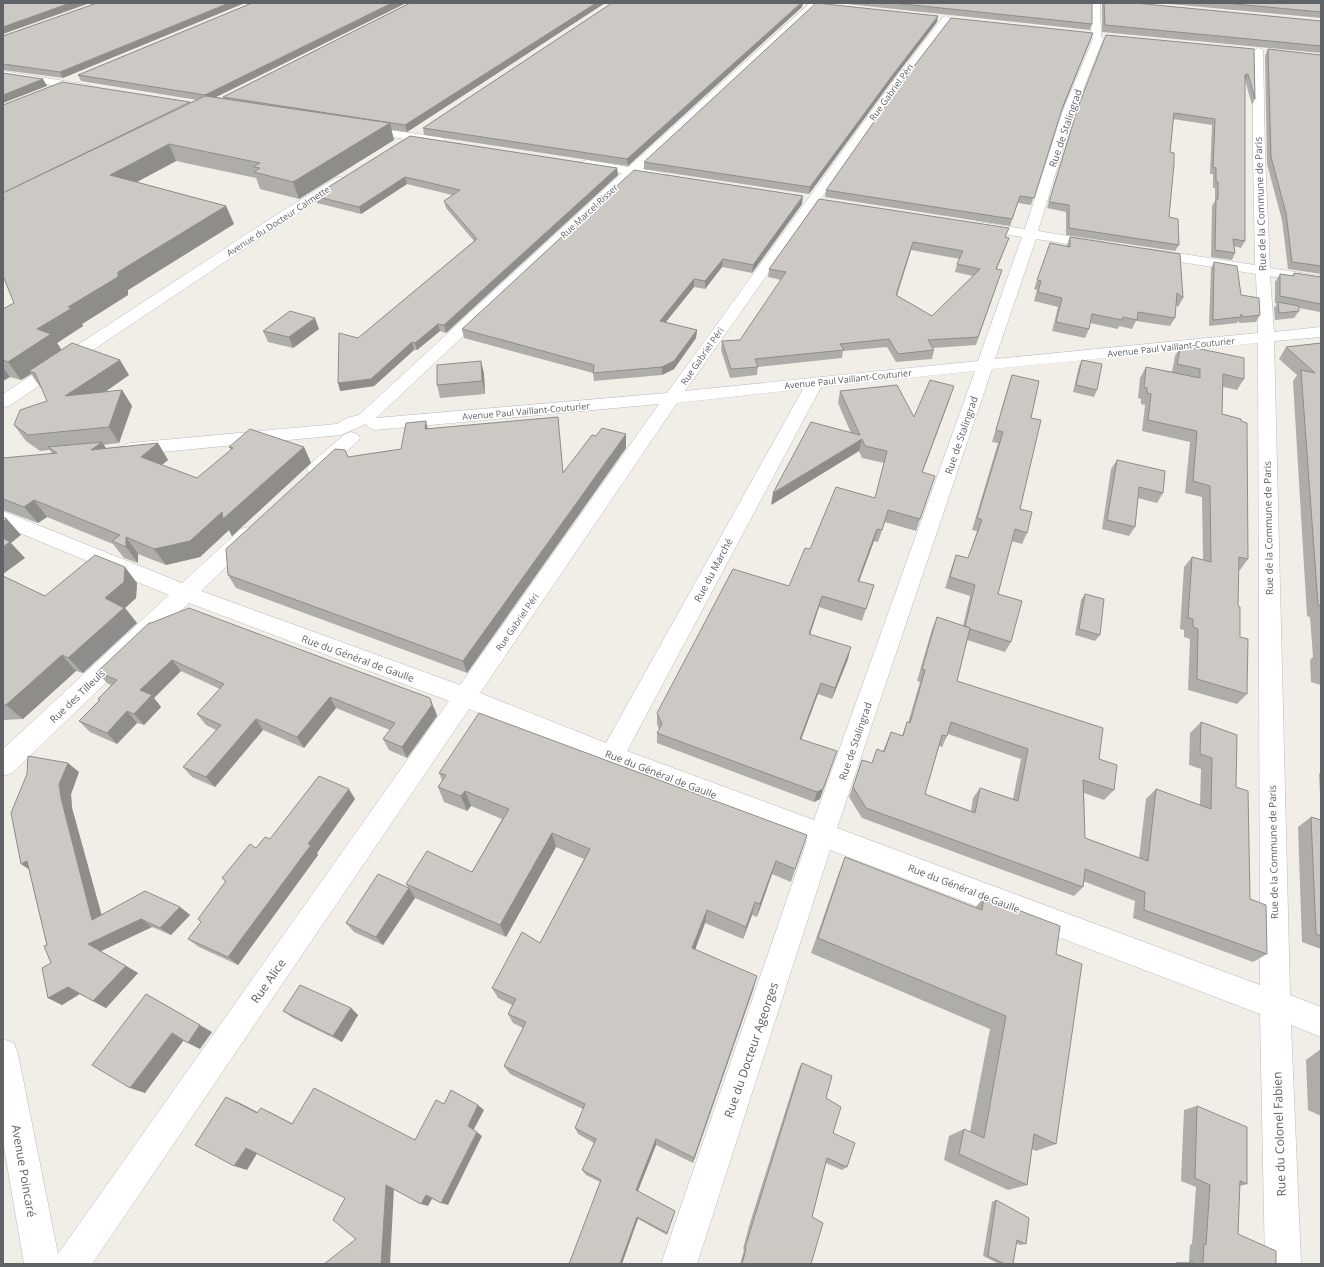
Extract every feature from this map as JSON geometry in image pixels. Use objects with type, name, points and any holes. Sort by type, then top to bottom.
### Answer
[{"type":"street","points":[[798,3],[816,4]]},
{"type":"street","name":"Rue de Stalingrad","points":[[822,835],[986,364],[1030,234],[1068,114],[1098,39],[1092,35],[1096,3]]},
{"type":"street","name":"Rue Marcel Risser","points":[[371,421],[631,171],[816,4]]},
{"type":"street","name":"Rue Gabriel Péri","points":[[465,697],[672,398],[896,85],[946,19]]},
{"type":"street","points":[[1092,35],[1108,37]]},
{"type":"street","name":"Rue de la Commune de Paris","points":[[1258,51],[1258,133],[1262,271],[1266,337],[1275,1005]]},
{"type":"street","points":[[3,74],[102,90]]},
{"type":"street","points":[[45,92],[83,76]]},
{"type":"street","points":[[348,127],[453,143]]},
{"type":"street","points":[[396,146],[424,128]]},
{"type":"street","points":[[577,163],[670,178]]},
{"type":"street","name":"Avenue du Docteur Calmette","points":[[3,402],[281,218],[348,176]]},
{"type":"street","points":[[966,224],[1114,247]]},
{"type":"street","points":[[1137,251],[1321,280]]},
{"type":"street","name":"Avenue Paul Vaillant-Couturier","points":[[371,421],[672,398],[814,384],[986,364],[1321,332]]},
{"type":"street","name":"Rue du Marché","points":[[612,756],[814,384]]},
{"type":"street","points":[[306,479],[346,433],[353,422],[371,421]]},
{"type":"street","points":[[112,451],[346,433]]},
{"type":"street","name":"Rue du Général de Gaulle","points":[[3,518],[185,593],[465,697],[612,756],[1321,1022]]},
{"type":"street","points":[[185,593],[260,522]]},
{"type":"street","name":"Rue des Tilleuls","points":[[3,765],[185,593]]},
{"type":"street","name":"Rue Alice","points":[[72,1264],[465,697]]},
{"type":"street","name":"Rue du Docteur Ageorges","points":[[679,1264],[822,835]]},
{"type":"street","name":"Rue du Colonel Fabien","points":[[1275,1005],[1283,1264]]},
{"type":"street","name":"Avenue Poincaré","points":[[3,1054],[42,1264]]},
{"type":"building","points":[[3,3],[70,3],[3,27]]},
{"type":"building","points":[[97,3],[229,3],[60,72],[3,64],[3,36]]},
{"type":"building","points":[[252,3],[392,3],[205,95],[78,75]]},
{"type":"building","points":[[410,3],[596,3],[405,125],[223,97]]},
{"type":"building","points":[[612,3],[801,3],[627,159],[423,128]]},
{"type":"building","points":[[816,3],[938,16],[810,187],[644,162]]},
{"type":"building","points":[[894,3],[1092,3],[1092,24]]},
{"type":"building","points":[[1104,3],[1135,3],[1321,21],[1321,46],[1105,25]]},
{"type":"building","points":[[1224,3],[1321,3],[1321,12]]},
{"type":"building","points":[[951,18],[1093,33],[1063,106],[1034,198],[1020,196],[1012,219],[826,190],[902,82]]},
{"type":"building","points":[[1106,35],[1254,49],[1255,99],[1248,74],[1245,75],[1245,241],[1233,239],[1235,253],[1215,250],[1216,200],[1218,199],[1218,182],[1216,181],[1216,168],[1213,167],[1215,119],[1174,113],[1170,152],[1174,153],[1174,164],[1169,217],[1178,219],[1179,245],[1069,228],[1069,205],[1049,202],[1078,107]]},
{"type":"building","points":[[1268,49],[1321,55],[1321,266],[1292,262],[1286,213],[1271,157]]},
{"type":"building","points":[[3,73],[43,79],[3,95]]},
{"type":"building","points":[[62,82],[190,102],[3,193],[3,105]]},
{"type":"building","points":[[205,96],[390,123],[293,182],[254,172],[260,168],[253,167],[260,163],[169,144],[110,175],[226,206],[118,272],[118,277],[68,307],[72,308],[37,329],[51,334],[8,362],[3,360],[3,309],[14,303],[3,276],[3,193]]},
{"type":"building","points":[[410,136],[617,168],[444,325],[438,324],[415,343],[412,342],[371,379],[338,383],[339,333],[358,338],[477,239],[444,201],[460,190],[405,177],[359,207],[314,196]]},
{"type":"building","points":[[634,170],[803,196],[753,265],[723,259],[705,281],[694,279],[660,321],[697,330],[674,361],[662,367],[593,373],[594,365],[462,329]]},
{"type":"building","points":[[819,199],[1009,228],[1005,237],[1009,238],[996,269],[1002,270],[978,337],[928,340],[934,350],[898,354],[889,339],[840,344],[844,350],[755,359],[758,367],[731,369],[722,341],[740,340],[786,272],[769,269]],"holes":[[[913,242],[963,251],[957,264],[980,269],[932,316],[896,295]]]},
{"type":"building","points":[[1070,237],[1180,254],[1183,298],[1177,293],[1175,318],[1138,312],[1137,320],[1123,317],[1122,320],[1092,314],[1089,329],[1056,322],[1062,298],[1038,292],[1041,281],[1037,280],[1050,243],[1070,247]]},
{"type":"building","points":[[1214,262],[1237,266],[1241,295],[1259,298],[1260,315],[1244,317],[1241,314],[1241,317],[1213,320]]},
{"type":"building","points":[[1294,273],[1321,277],[1321,304],[1280,296],[1280,274],[1294,276]]},
{"type":"building","points":[[1278,302],[1299,306],[1299,311],[1279,313]]},
{"type":"building","points":[[290,311],[315,318],[289,337],[263,331]]},
{"type":"building","points":[[72,343],[120,360],[65,396],[122,390],[109,427],[28,435],[14,425],[20,410],[47,401],[35,373],[29,371]]},
{"type":"building","points":[[1321,343],[1321,606],[1318,605],[1301,370],[1315,373],[1286,347]]},
{"type":"building","points":[[1181,345],[1244,358],[1244,379],[1223,374],[1222,414],[1241,419],[1241,421],[1247,423],[1248,559],[1239,557],[1238,606],[1240,607],[1240,637],[1248,639],[1247,694],[1197,679],[1198,629],[1193,627],[1193,619],[1188,618],[1192,557],[1211,562],[1210,486],[1193,481],[1197,431],[1148,420],[1151,394],[1147,393],[1147,388],[1144,387],[1146,367],[1200,378],[1200,369],[1177,364]]},
{"type":"building","points":[[1082,360],[1102,364],[1097,390],[1076,385]]},
{"type":"building","points":[[481,361],[482,381],[437,385],[437,365]]},
{"type":"building","points":[[1012,375],[1039,381],[1031,418],[1041,420],[1020,509],[1032,512],[1027,533],[1015,529],[998,594],[1022,601],[1011,642],[965,626],[975,585],[950,577],[956,555],[968,558],[982,520],[977,518],[1003,432],[996,430]]},
{"type":"building","points":[[930,380],[954,386],[922,472],[935,476],[920,519],[888,510],[882,530],[877,529],[858,581],[874,585],[866,609],[822,596],[809,634],[851,647],[835,688],[821,683],[800,739],[837,751],[823,789],[817,792],[657,733],[662,724],[657,713],[733,569],[789,586],[805,548],[810,549],[836,487],[875,498],[887,451],[865,446],[862,439],[773,493],[811,422],[860,435],[840,391],[897,385],[914,417]]},
{"type":"building","points":[[558,417],[563,473],[592,435],[596,436],[602,428],[626,434],[463,661],[228,575],[226,549],[335,449],[345,450],[348,457],[401,449],[406,423],[426,421],[425,429]]},
{"type":"building","points":[[250,429],[304,447],[223,519],[222,512],[190,541],[154,549],[126,537],[126,547],[112,541],[120,535],[34,500],[24,507],[3,499],[3,458],[57,453],[48,447],[102,442],[91,450],[158,443],[141,457],[197,478],[233,448],[229,447]]},
{"type":"building","points":[[1117,460],[1165,471],[1163,493],[1139,487],[1135,527],[1107,520]]},
{"type":"building","points":[[3,538],[10,542],[3,547]]},
{"type":"building","points":[[95,555],[125,567],[124,582],[105,598],[124,608],[68,658],[62,655],[6,705],[3,705],[3,576],[45,596]]},
{"type":"building","points":[[1085,594],[1104,599],[1100,635],[1079,629]]},
{"type":"building","points":[[189,608],[430,698],[432,705],[402,747],[383,739],[395,723],[330,697],[297,737],[256,719],[206,777],[183,767],[221,725],[197,714],[224,684],[172,660],[140,690],[152,695],[134,714],[127,711],[107,733],[79,721],[117,680],[97,672],[149,623]]},
{"type":"building","points":[[937,617],[970,628],[957,681],[1103,728],[1099,759],[1117,765],[1114,790],[1083,780],[1085,838],[1148,861],[1156,789],[1211,809],[1212,758],[1200,754],[1201,722],[1237,735],[1236,787],[1248,791],[1250,899],[1266,905],[1267,954],[1144,910],[1145,892],[1085,869],[1083,887],[866,808],[853,787],[862,760],[872,763],[877,749],[884,752],[891,732],[903,736],[907,722],[910,723],[925,670],[922,669]],"holes":[[[951,722],[1028,749],[1018,801],[980,788],[975,813],[925,794],[942,735],[947,736]]]},
{"type":"building","points":[[479,713],[807,835],[795,869],[776,861],[760,904],[755,902],[746,927],[707,910],[692,948],[757,976],[694,1158],[656,1139],[636,1190],[675,1211],[667,1233],[637,1217],[620,1264],[569,1264],[601,1180],[582,1170],[596,1139],[575,1128],[585,1104],[504,1066],[526,1022],[508,1014],[516,999],[492,988],[522,932],[540,943],[590,849],[552,833],[500,925],[406,884],[427,851],[472,872],[509,809],[465,791],[461,796],[438,787],[446,775],[439,773]]},
{"type":"building","points":[[28,756],[68,763],[59,784],[61,798],[92,920],[145,891],[180,907],[160,928],[141,919],[88,944],[126,966],[93,1001],[68,987],[48,998],[42,968],[51,963],[44,946],[47,945],[27,861],[21,864],[11,813],[27,774]]},
{"type":"building","points":[[319,776],[349,789],[308,844],[311,845],[228,957],[188,939],[201,922],[198,919],[226,881],[222,878],[250,844],[256,848],[265,837],[270,839]]},
{"type":"building","points":[[1311,817],[1321,820],[1321,936],[1316,934]]},
{"type":"building","points":[[845,857],[982,910],[984,897],[1060,926],[1056,954],[1082,964],[1056,1144],[1034,1134],[1027,1185],[959,1154],[964,1129],[984,1138],[1006,1016],[818,938]]},
{"type":"building","points":[[378,874],[409,888],[376,937],[346,923]]},
{"type":"building","points":[[300,985],[351,1008],[333,1036],[283,1011]]},
{"type":"building","points":[[146,994],[200,1025],[188,1043],[172,1033],[130,1088],[92,1065]]},
{"type":"building","points":[[802,1063],[832,1076],[826,1098],[841,1107],[833,1133],[855,1143],[847,1167],[827,1158],[812,1217],[823,1223],[811,1264],[742,1264],[745,1248]]},
{"type":"building","points":[[314,1088],[415,1140],[436,1100],[444,1104],[451,1090],[478,1105],[468,1126],[477,1132],[441,1203],[426,1195],[421,1204],[386,1185],[381,1264],[324,1264],[356,1239],[333,1220],[345,1198],[246,1148],[234,1166],[195,1145],[226,1097],[257,1113],[261,1108],[292,1124]]},
{"type":"building","points":[[1197,1106],[1247,1127],[1247,1184],[1240,1181],[1238,1234],[1276,1251],[1276,1264],[1203,1264],[1204,1244],[1206,1245],[1210,1185],[1195,1178]]},
{"type":"building","points":[[996,1200],[1029,1218],[1026,1244],[1017,1240],[1013,1264],[1005,1264],[988,1256]]}]
